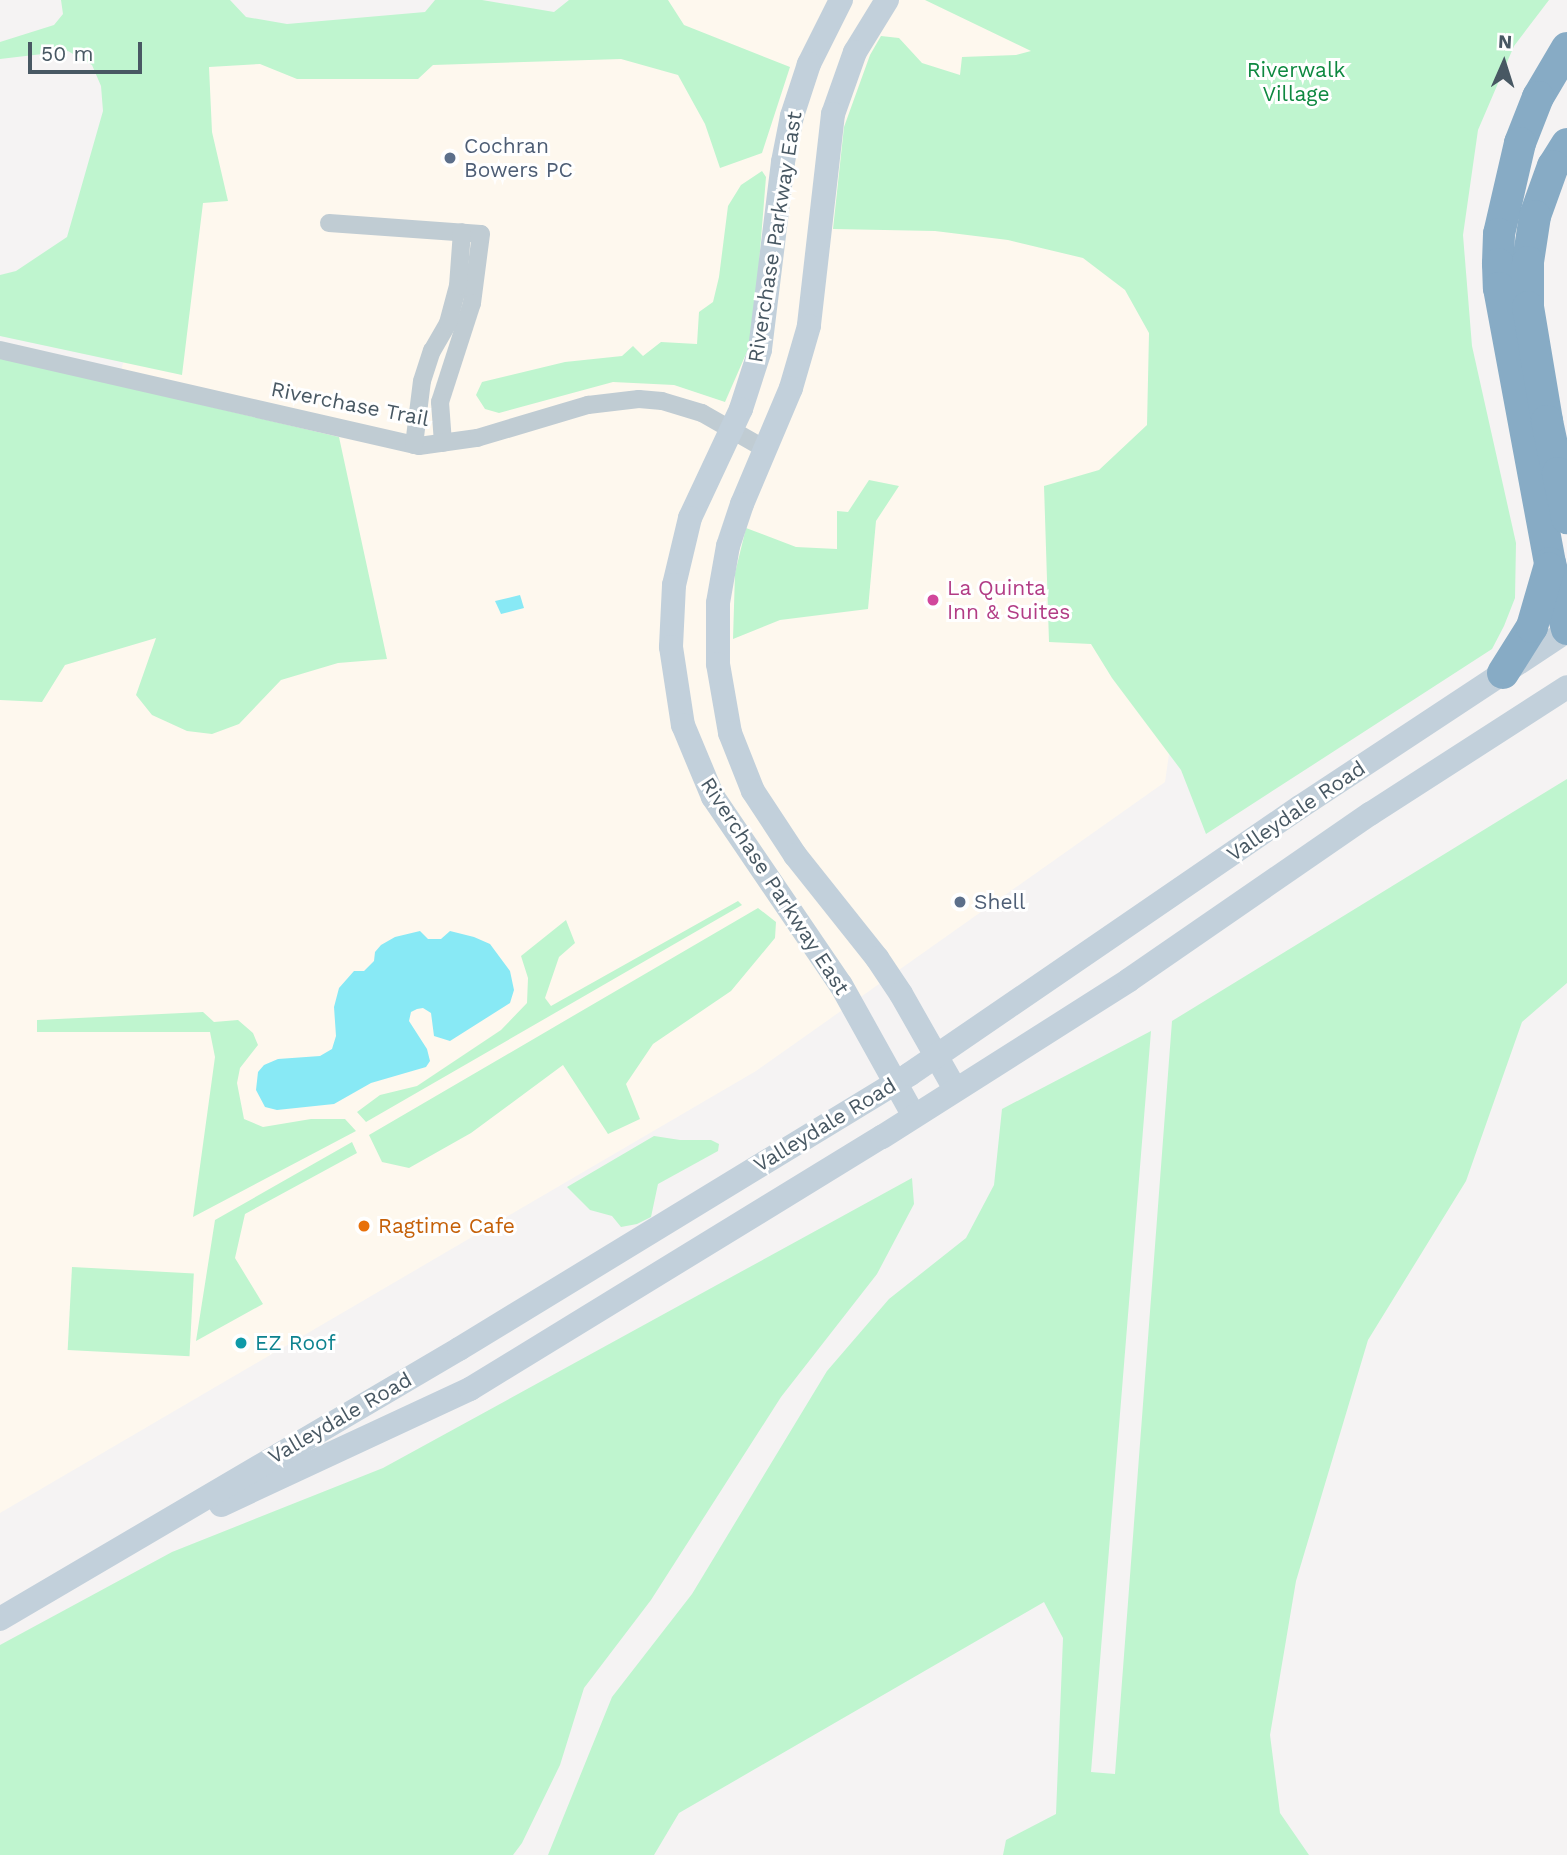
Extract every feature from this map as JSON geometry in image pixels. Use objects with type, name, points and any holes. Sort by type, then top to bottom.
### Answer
[{"type":"highway","points":[[1567,48],[1538,97],[1520,143],[1499,234],[1498,264],[1499,288],[1550,563],[1567,630]]},
{"type":"highway","points":[[1567,144],[1542,191],[1533,225],[1528,262],[1530,326],[1563,480],[1567,518]]},
{"type":"highway","points":[[1503,673],[1532,627],[1550,563]]},
{"type":"main road","name":"Riverchase Parkway East","points":[[841,0],[809,64],[792,116],[783,162],[760,350],[748,391],[691,518],[674,585],[671,647],[683,726],[713,797],[841,985],[914,1116]]},
{"type":"main road","name":"Riverchase Parkway East","points":[[884,1],[868,27],[840,86],[829,138],[809,326],[791,388],[733,527],[718,603],[718,664],[730,733],[752,791],[770,821],[877,958],[955,1089]]},
{"type":"main road","name":"Valleydale Road","points":[[0,1619],[459,1349],[895,1083],[1291,813],[1567,630]]},
{"type":"main road","name":"Valleydale Road","points":[[61,1585],[120,1560],[242,1494],[302,1469],[470,1389],[914,1116],[1129,980],[1370,814],[1567,687]]},
{"type":"street","points":[[329,223],[481,234],[472,303],[440,402],[443,443]]},
{"type":"street","points":[[414,444],[422,381],[432,351],[448,323],[458,286],[462,232]]},
{"type":"street","name":"Riverchase Trail","points":[[0,350],[414,444],[477,438],[588,405],[621,400],[678,405],[732,428],[765,449]]},
{"type":"shaded area","points":[[664,0],[1403,0],[1251,186],[1165,782],[756,1071],[0,1513],[0,537],[92,483],[201,62]]},
{"type":"green space","points":[[61,0],[230,0],[246,17],[287,24],[425,12],[435,0],[482,0],[554,12],[569,0],[668,0],[684,25],[790,67],[762,153],[720,168],[705,124],[678,75],[621,59],[433,65],[418,79],[297,79],[260,64],[209,67],[212,132],[228,201],[203,203],[182,375],[0,336],[0,275],[16,271],[67,237],[103,111],[101,86],[92,65],[68,51],[0,59],[0,42],[54,25],[63,14]]},
{"type":"green space","name":"Riverwalk Village","points":[[925,0],[1549,0],[1514,46],[1478,130],[1463,235],[1472,346],[1516,543],[1515,598],[1504,626],[1492,649],[1206,834],[1181,770],[1112,678],[1091,644],[1049,642],[1044,486],[1099,470],[1147,425],[1149,333],[1125,290],[1083,258],[1008,240],[935,231],[833,229],[844,127],[870,55],[881,36],[899,38],[922,63],[960,75],[962,57],[1016,55],[1031,51]]},
{"type":"green space","points":[[762,171],[766,177],[753,338],[725,402],[674,385],[613,382],[499,413],[485,409],[476,395],[482,382],[565,362],[622,356],[633,346],[643,356],[661,342],[697,344],[699,312],[713,302],[719,277],[728,206],[741,185]]},
{"type":"green space","points":[[0,359],[339,437],[387,659],[338,663],[281,680],[239,724],[212,734],[187,731],[152,715],[136,695],[156,638],[65,665],[42,702],[0,700]]},
{"type":"green space","points":[[869,480],[899,486],[876,521],[868,609],[780,620],[733,639],[735,573],[746,528],[796,547],[837,549],[837,511],[848,512]]},
{"type":"green space","points":[[1567,779],[1567,983],[1522,1022],[1466,1181],[1368,1340],[1296,1581],[1270,1735],[1280,1813],[1309,1855],[1003,1855],[1006,1840],[1056,1814],[1063,1638],[1044,1602],[679,1813],[654,1855],[548,1855],[612,1697],[692,1594],[827,1371],[889,1299],[966,1238],[994,1185],[1002,1109],[1151,1031],[1091,1772],[1115,1774],[1172,1021]]},
{"type":"green space","points":[[738,901],[742,905],[366,1122],[357,1112],[380,1095],[417,1086],[501,1030],[527,1003],[528,978],[521,956],[566,920],[575,943],[559,957],[545,998],[551,1006]]},
{"type":"green space","points":[[758,908],[776,922],[775,938],[731,991],[653,1044],[626,1084],[640,1119],[608,1134],[563,1065],[471,1133],[409,1168],[382,1162],[369,1135]]},
{"type":"green space","points":[[203,1012],[214,1022],[238,1020],[253,1033],[258,1045],[240,1068],[237,1083],[244,1119],[263,1127],[311,1119],[345,1119],[356,1131],[193,1217],[215,1057],[210,1032],[37,1032],[37,1020]]},
{"type":"green space","points":[[654,1136],[680,1140],[711,1140],[719,1144],[718,1151],[658,1184],[651,1217],[637,1224],[621,1227],[612,1216],[590,1210],[567,1187]]},
{"type":"green space","points":[[352,1142],[357,1153],[245,1214],[235,1258],[263,1304],[196,1341],[215,1220]]},
{"type":"green space","points":[[912,1178],[914,1204],[877,1274],[781,1397],[651,1600],[584,1688],[560,1765],[522,1843],[513,1855],[0,1855],[0,1645],[172,1552],[383,1468]]},
{"type":"green space","points":[[72,1267],[194,1273],[189,1356],[68,1350]]},
{"type":"water","points":[[520,595],[524,608],[501,614],[495,601]]},
{"type":"water","points":[[420,931],[428,939],[441,939],[450,931],[490,944],[510,971],[514,990],[510,1003],[450,1041],[434,1036],[431,1013],[423,1008],[417,1009],[411,1012],[409,1021],[427,1049],[430,1061],[426,1067],[371,1083],[334,1104],[277,1110],[265,1107],[256,1090],[258,1072],[264,1065],[278,1059],[320,1056],[332,1049],[336,1036],[334,1007],[339,988],[354,971],[364,971],[374,961],[375,952],[381,945],[395,937]]},
{"type":"place","name":"Cochran Bowers PC","points":[[450,158]]},
{"type":"place","name":"La Quinta Inn & Suites","points":[[933,600]]},
{"type":"place","name":"Shell","points":[[960,902]]},
{"type":"place","name":"Ragtime Cafe","points":[[364,1226]]},
{"type":"place","name":"EZ Roof","points":[[241,1343]]}]
